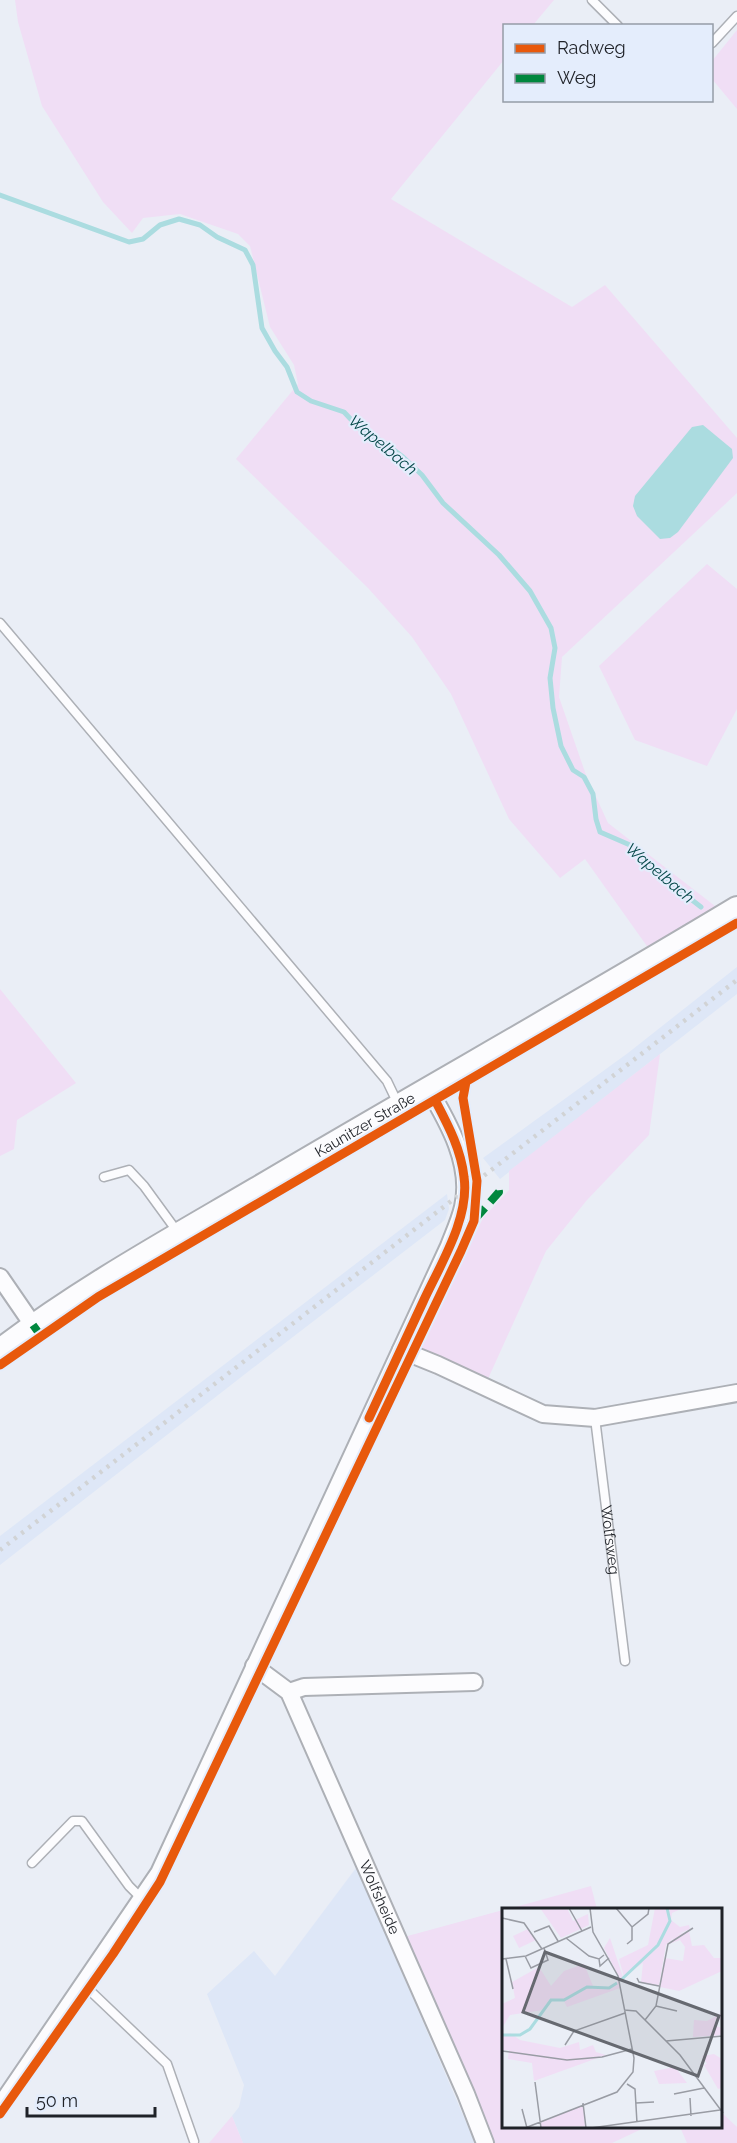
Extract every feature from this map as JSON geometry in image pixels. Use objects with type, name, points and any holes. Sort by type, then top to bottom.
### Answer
[{"type":"street","name":"Kaunitzer Straße","points":[[0,1350],[33,1325],[95,1285],[180,1234],[737,908]]},
{"type":"street","points":[[0,2106],[159,1873],[449,1246],[464,1205],[464,1178],[454,1138],[428,1088]]},
{"type":"street","points":[[0,1277],[33,1325]]},
{"type":"street","points":[[401,1350],[543,1414],[596,1418],[737,1393]]},
{"type":"street","name":"Wolfsheide","points":[[254,1666],[289,1692],[466,2094],[485,2143]]},
{"type":"street","points":[[289,1692],[304,1687],[474,1682]]},
{"type":"lane","points":[[592,0],[616,24]]},
{"type":"lane","points":[[713,40],[737,16]]},
{"type":"lane","points":[[0,623],[387,1081],[399,1104]]},
{"type":"lane","points":[[104,1177],[129,1170],[180,1234]]},
{"type":"lane","name":"Wolfsweg","points":[[596,1418],[625,1661]]},
{"type":"lane","points":[[32,1863],[73,1821],[82,1821],[129,1886],[142,1899]]},
{"type":"lane","points":[[83,1984],[167,2064],[194,2141]]},
{"type":"shaded area","points":[[15,0],[554,0],[534,24],[503,24],[503,61],[391,199],[572,307],[605,285],[737,438],[737,493],[562,657],[559,697],[586,775],[608,823],[715,906],[649,949],[585,859],[560,878],[509,819],[451,694],[412,637],[368,588],[236,459],[298,384],[294,365],[270,327],[250,246],[238,234],[180,214],[143,218],[132,233],[103,202],[42,106],[18,22]]},
{"type":"shaded area","points":[[737,30],[737,109],[713,80],[713,60]]},
{"type":"shaded area","points":[[707,564],[737,589],[737,709],[707,766],[635,740],[599,666]]},
{"type":"shaded area","points":[[737,967],[737,994],[500,1179],[483,1158],[628,1053]]},
{"type":"shaded area","points":[[0,989],[76,1083],[17,1120],[14,1149],[0,1156]]},
{"type":"shaded area","points":[[660,1054],[649,1135],[587,1200],[546,1251],[487,1381],[418,1351],[483,1218],[509,1190],[509,1171]]},
{"type":"shaded area","points":[[447,1194],[449,1209],[445,1220],[0,1565],[0,1536]]},
{"type":"shaded area","points":[[356,1868],[475,2143],[243,2143],[232,2116],[239,2107],[244,2085],[207,1994],[254,1951],[275,1976]]},
{"type":"shaded area","points":[[591,1886],[597,1908],[512,1908]]},
{"type":"shaded area","points":[[502,1910],[502,2128],[644,2128],[612,2143],[493,2143],[404,1937]]},
{"type":"shaded area","points":[[722,2113],[737,2127],[737,2143],[687,2143],[680,2128],[722,2128]]},
{"type":"shaded area","points":[[232,2116],[243,2143],[209,2143]]},
{"type":"water","points":[[703,425],[732,449],[733,458],[678,532],[670,538],[660,539],[637,516],[633,506],[635,496],[692,427]]},
{"type":"waterway","name":"Wapelbach","points":[[0,195],[129,242],[143,239],[160,225],[179,219],[200,225],[217,237],[245,250],[253,265],[262,328],[287,367],[297,392],[311,401],[344,412],[360,429],[403,457],[422,475],[443,503],[499,555],[530,591],[551,628],[555,648],[550,678],[553,708],[561,746],[573,770],[584,777],[593,794],[600,832],[630,845],[665,879],[701,907]]},
{"type":"railway","points":[[0,1550],[737,980]]},
{"type":"marked path","points":[[475,1219],[499,1192],[498,1184]]},
{"type":"marked path","points":[[33,1325],[41,1336]]},
{"type":"cycle path","points":[[0,1365],[98,1297],[737,923]]},
{"type":"cycle path","points":[[0,2114],[113,1954],[160,1882],[461,1251],[474,1221],[477,1181],[463,1098],[466,1082]]},
{"type":"cycle path","points":[[369,1418],[445,1257],[463,1209],[465,1193],[460,1157],[435,1100]]}]
